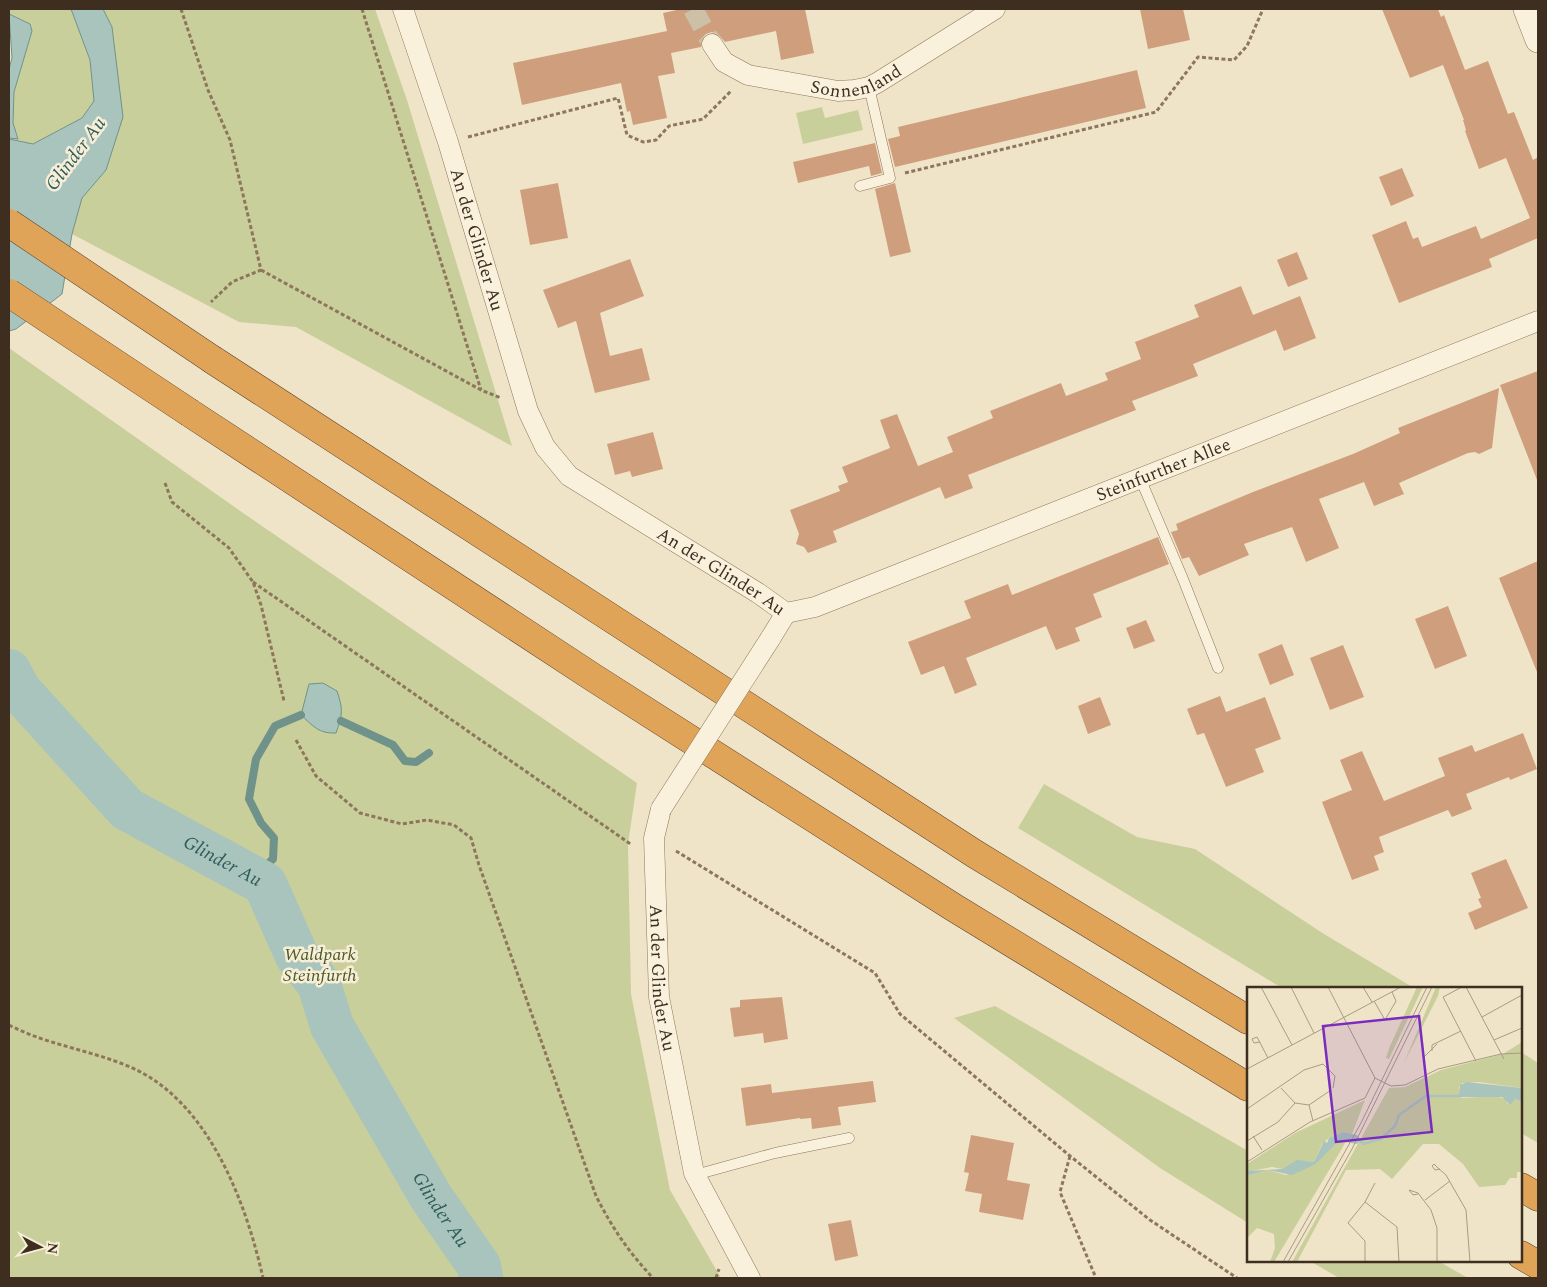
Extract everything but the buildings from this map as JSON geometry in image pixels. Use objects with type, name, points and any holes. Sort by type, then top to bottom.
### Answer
[{"type":"highway","points":[[9,223],[213,360],[976,854],[1247,1019]]},
{"type":"highway","points":[[9,293],[594,678],[954,907],[1247,1087]]},
{"type":"highway","points":[[1522,1188],[1538,1197]]},
{"type":"highway","points":[[1522,1256],[1538,1265]]},
{"type":"street","name":"An der Glinder Au","points":[[403,9],[448,142],[528,411],[544,447],[569,476],[758,593],[786,613],[661,810],[654,838],[659,997],[696,1174],[750,1278]]},
{"type":"street","name":"Sonnenland","points":[[712,44],[724,62],[748,75],[838,91],[854,90],[869,87],[995,9]]},
{"type":"street","points":[[1526,9],[1538,40]]},
{"type":"street","name":"Steinfurther Allee","points":[[786,613],[816,607],[1538,321]]},
{"type":"lane","points":[[860,186],[890,178],[869,87]]},
{"type":"lane","points":[[1140,478],[1218,668]]},
{"type":"lane","points":[[696,1174],[775,1152],[849,1138]]},
{"type":"path","points":[[181,9],[208,90],[230,140],[261,270],[481,390],[528,411]]},
{"type":"path","points":[[362,9],[481,390]]},
{"type":"path","points":[[897,175],[1156,112],[1198,57],[1234,60],[1248,46],[1263,9]]},
{"type":"path","points":[[448,142],[618,98],[627,135],[643,142],[656,140],[670,126],[703,119],[748,75]]},
{"type":"path","points":[[211,302],[232,282],[261,270]]},
{"type":"path","points":[[165,484],[172,502],[230,548],[253,582],[261,605],[284,701]]},
{"type":"path","points":[[253,582],[655,860]]},
{"type":"path","points":[[296,740],[316,776],[360,813],[402,824],[427,820],[454,825],[471,838],[596,1196],[613,1230],[653,1278]]},
{"type":"path","points":[[654,838],[875,973],[900,1014],[1150,1220],[1237,1278]]},
{"type":"path","points":[[9,1024],[26,1034],[86,1051],[132,1067],[172,1094],[205,1131],[223,1163],[239,1198],[263,1278]]},
{"type":"path","points":[[1070,1156],[1060,1192],[1096,1278]]},
{"type":"green space","points":[[9,9],[71,9],[90,60],[95,101],[82,118],[33,144],[9,139],[18,138],[13,123],[14,92],[32,31],[30,24],[9,14]]},
{"type":"green space","points":[[103,9],[375,9],[407,100],[512,446],[296,327],[239,322],[72,234],[82,198],[106,169],[115,49],[112,27]]},
{"type":"green space","points":[[822,107],[825,118],[858,110],[863,130],[803,144],[796,113]]},
{"type":"green space","name":"Waldpark Steinfurth","points":[[9,348],[246,515],[637,783],[628,844],[631,994],[670,1190],[721,1278],[9,1278]]},
{"type":"green space","points":[[1044,784],[1137,837],[1195,849],[1324,934],[1412,987],[1280,987],[1018,828]]},
{"type":"green space","points":[[995,1006],[1247,1150],[1247,1222],[1160,1168],[954,1018]]},
{"type":"green space","points":[[1522,1053],[1538,1063],[1538,1143],[1522,1134]]},
{"type":"green space","points":[[1312,1262],[1440,1262],[1468,1278],[1339,1278]]},
{"type":"water","points":[[71,9],[103,9],[112,27],[123,117],[106,170],[82,198],[72,234],[62,294],[16,329],[9,331],[9,139],[33,144],[82,118],[94,101],[90,60]]},
{"type":"water","points":[[9,14],[30,24],[32,31],[14,92],[13,123],[18,139],[9,138],[9,69],[12,58]]},
{"type":"water","points":[[323,683],[337,691],[340,702],[341,716],[336,733],[321,731],[301,715],[309,684]]},
{"type":"waterway","name":"Glinder Au","points":[[9,671],[19,690],[127,809],[265,884],[297,956],[319,984],[332,1026],[431,1197],[479,1266],[481,1278]]},
{"type":"waterway","points":[[244,873],[261,870],[273,859],[274,838],[261,823],[249,799],[256,759],[275,726],[301,715]]},
{"type":"waterway","points":[[341,721],[393,745],[405,761],[416,762],[429,753]]},
{"type":"tunnel","points":[[693,9],[712,44]]}]
